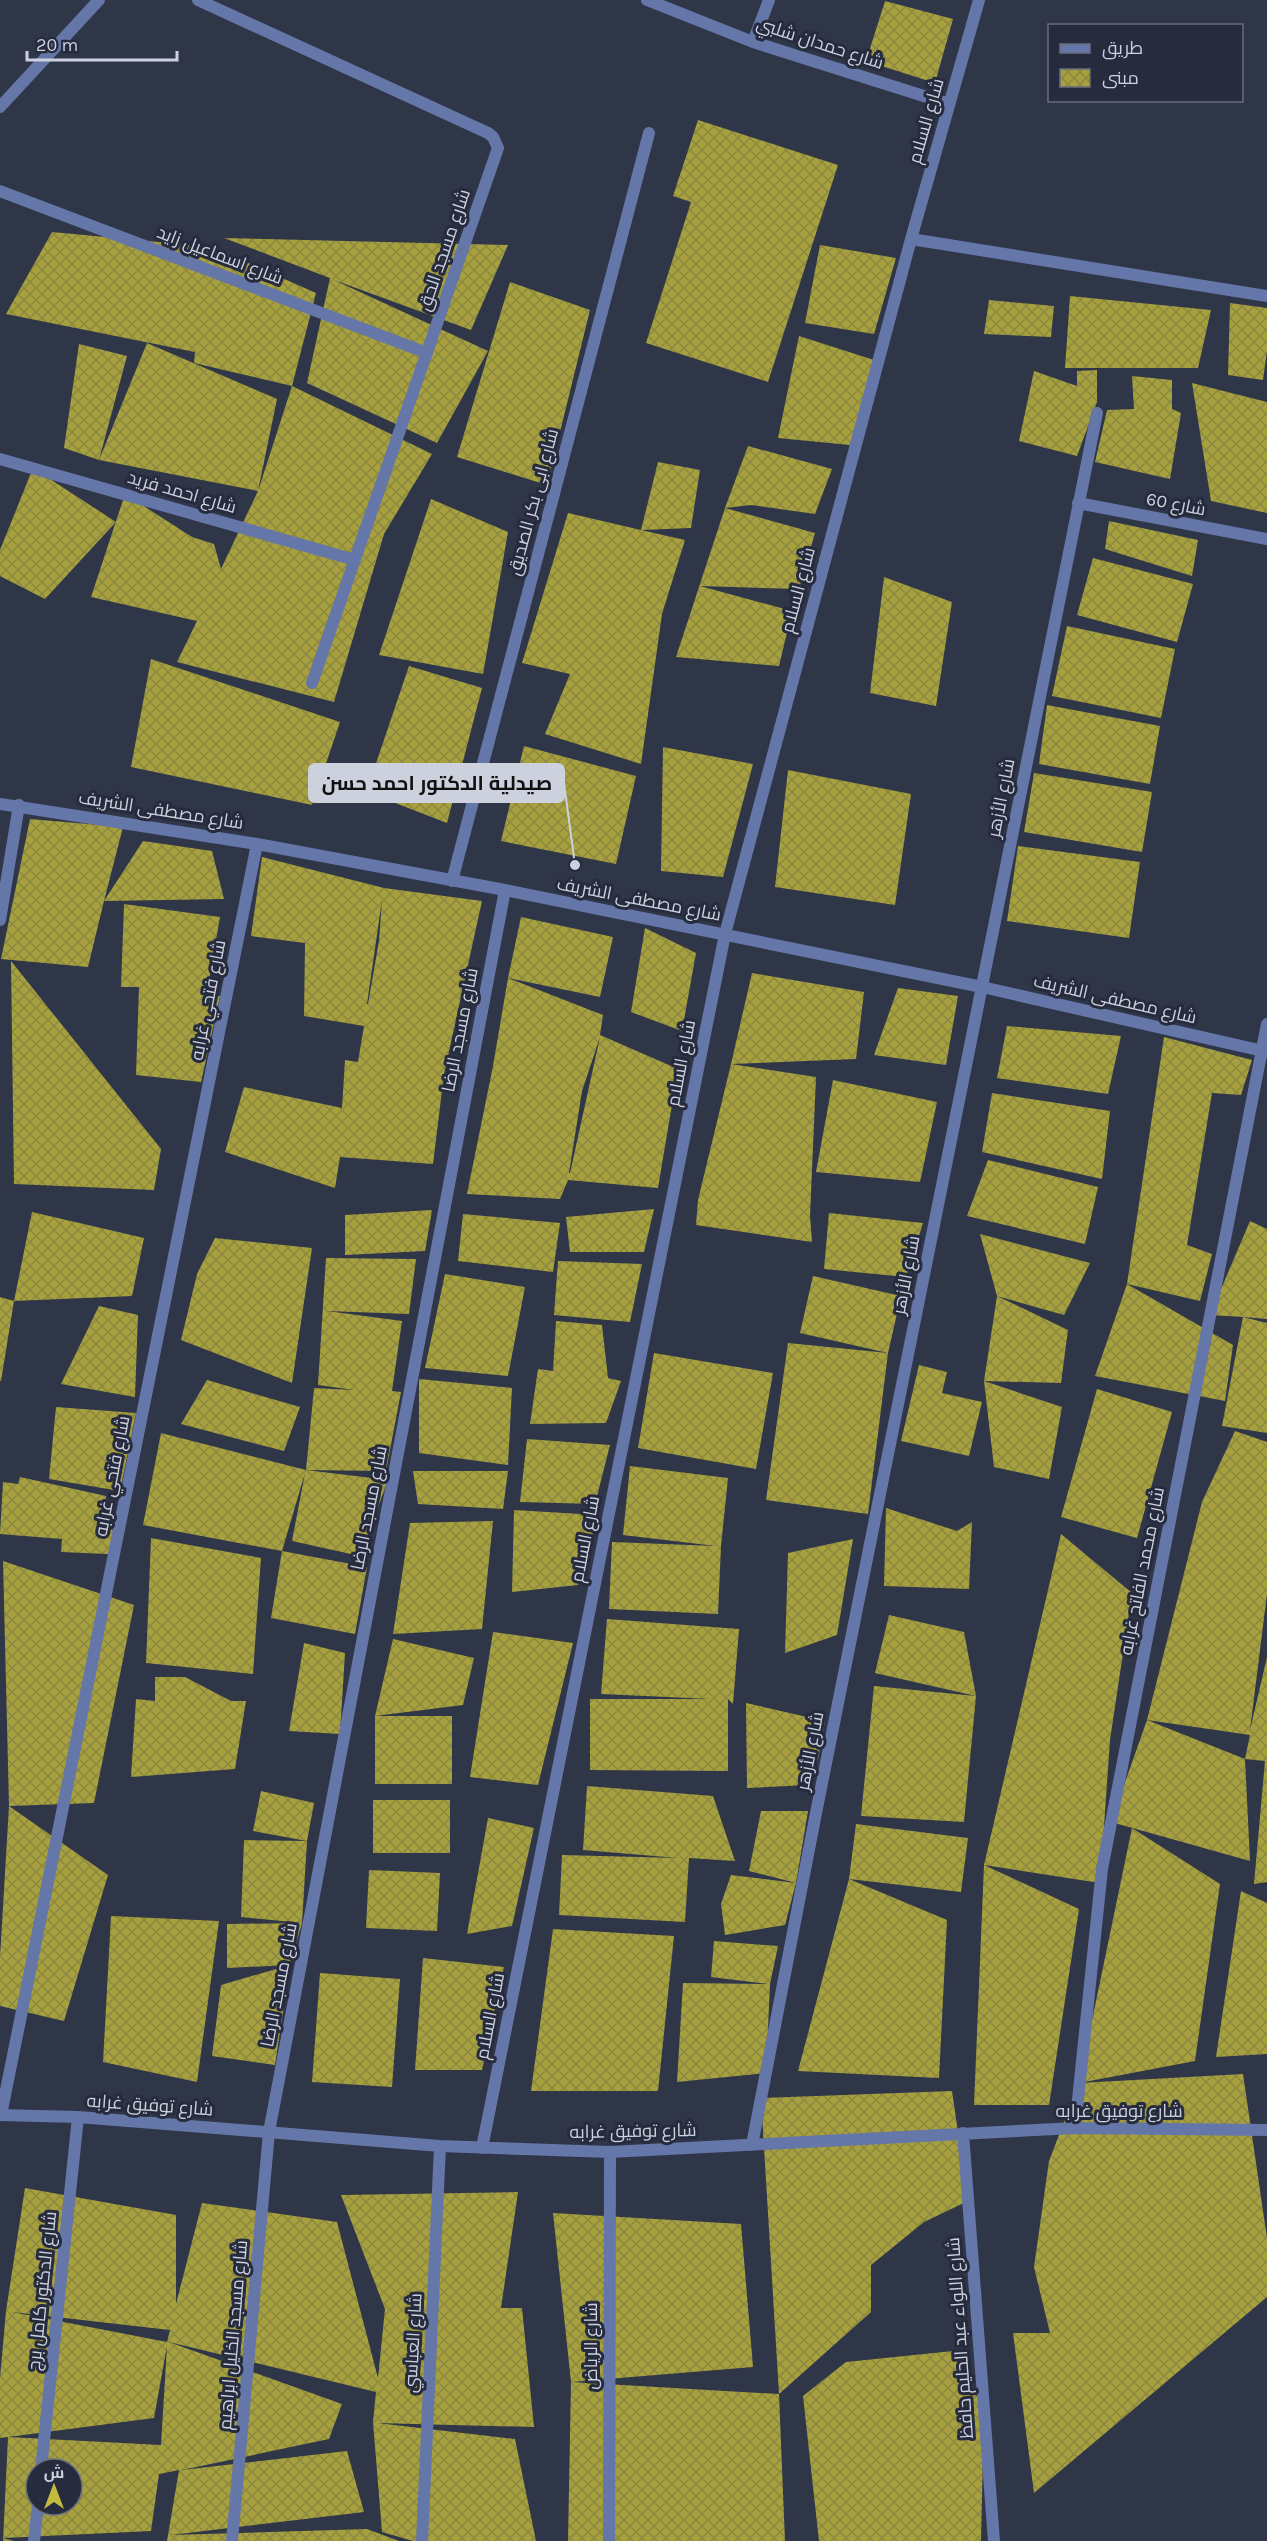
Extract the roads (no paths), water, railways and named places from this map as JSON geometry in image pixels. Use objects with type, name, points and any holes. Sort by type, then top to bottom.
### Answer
[{"type":"street","points":[[0,107],[99,0]]},
{"type":"street","name":"شارع مسجد الحق","points":[[198,0],[493,137],[498,148],[312,683]]},
{"type":"street","name":"شارع حمدان شلبي","points":[[647,0],[753,42],[949,104]]},
{"type":"street","points":[[753,42],[769,0]]},
{"type":"street","name":"شارع السلام","points":[[482,2148],[725,934],[911,239],[979,0]]},
{"type":"street","name":"شارع ابى بكر الصديق","points":[[452,881],[649,133]]},
{"type":"street","name":"شارع اسماعيل زايد","points":[[0,191],[427,353]]},
{"type":"street","points":[[911,239],[1267,296]]},
{"type":"street","name":"شارع الأزهر","points":[[752,2145],[818,1802],[1097,413]]},
{"type":"street","name":"شارع احمد فريد","points":[[0,459],[354,560]]},
{"type":"street","name":"شارع 60","points":[[1078,503],[1267,539]]},
{"type":"street","name":"شارع مصطفى الشريف","points":[[0,804],[19,805],[257,844],[505,890],[982,987],[1264,1051]]},
{"type":"street","points":[[0,920],[19,805]]},
{"type":"street","name":"شارع فتحي غرابه","points":[[1,2115],[257,844]]},
{"type":"street","name":"شارع مسجد الرضا","points":[[269,2132],[505,890]]},
{"type":"street","name":"شارع محمد الفاتح غرابه","points":[[1075,2128],[1102,1869],[1264,1051],[1267,1023]]},
{"type":"street","name":"شارع توفيق غرابه","points":[[1,2115],[78,2117],[440,2146],[610,2152],[1075,2128],[1267,2130]]},
{"type":"street","name":"شارع الدكتور كامل برج","points":[[42,2457],[78,2117]]},
{"type":"street","name":"شارع مسجد الخليل ابراهيم","points":[[232,2541],[269,2132]]},
{"type":"street","name":"شارع اللواء عبد الحليم حافظ","points":[[963,2133],[994,2541]]},
{"type":"street","name":"شارع العباسي","points":[[422,2541],[440,2146]]},
{"type":"street","name":"شارع الرياض","points":[[609,2541],[610,2152]]},
{"type":"street","points":[[34,2541],[37,2517]]},
{"type":"place","name":"صيدلية الدكتور احمد حسن","points":[[575,865]]}]
